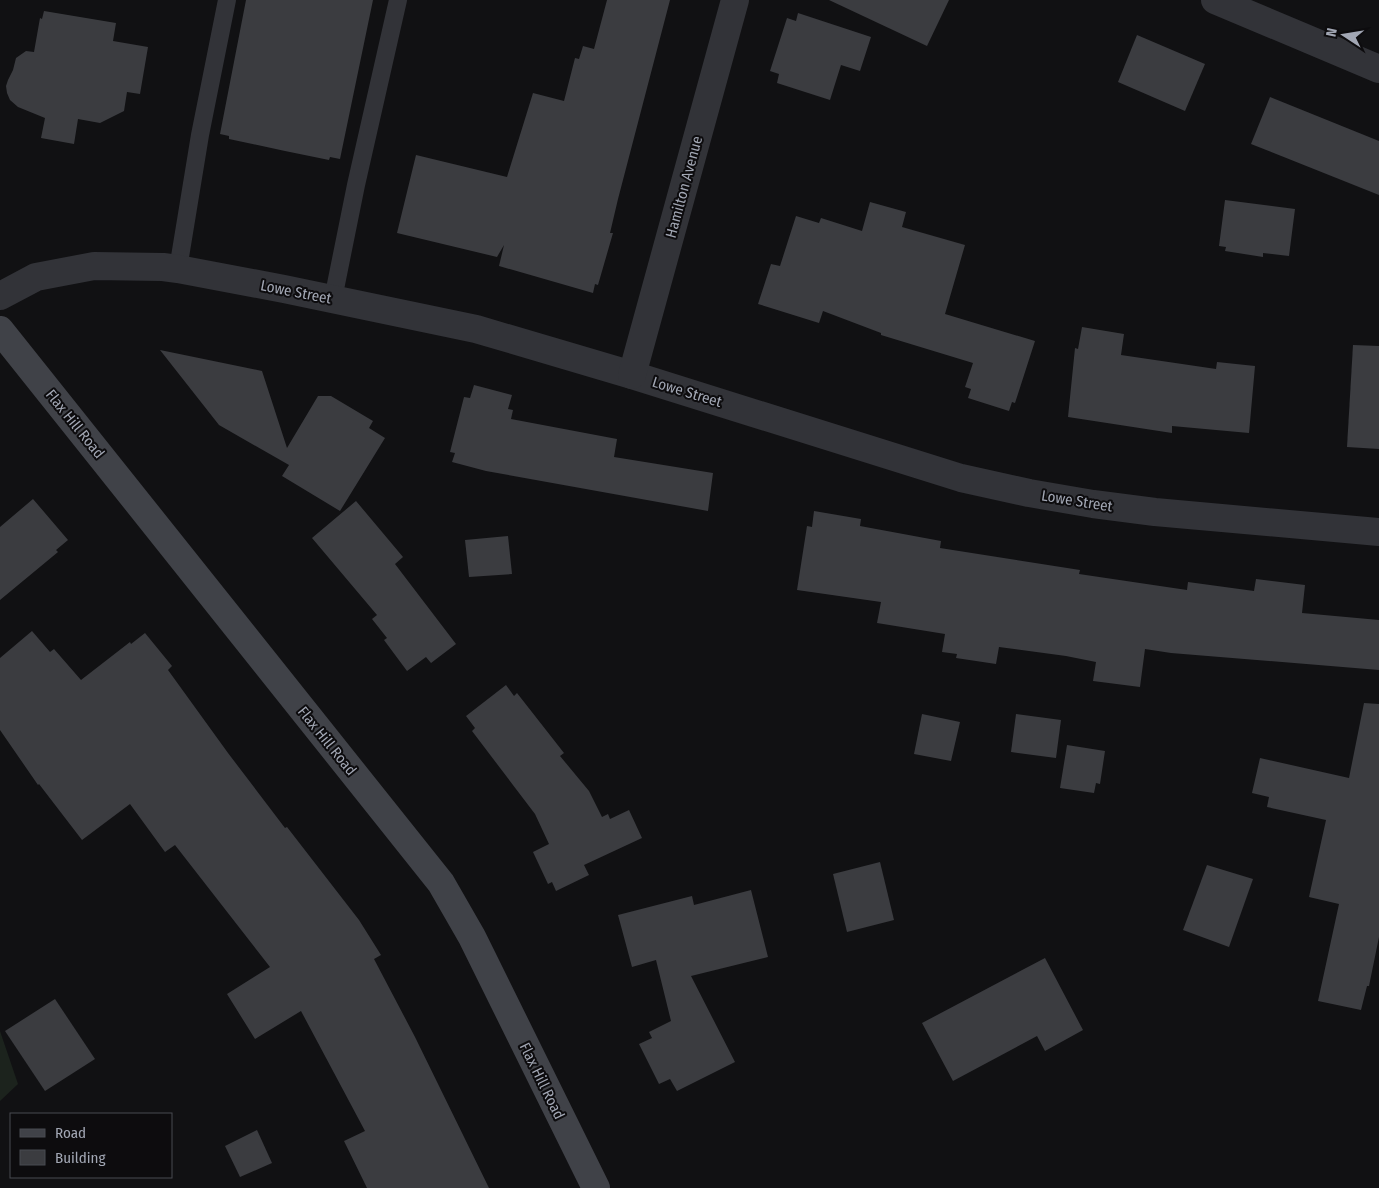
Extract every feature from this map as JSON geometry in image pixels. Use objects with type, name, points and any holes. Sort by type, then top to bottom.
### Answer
[{"type":"main road","name":"Flax Hill Road","points":[[0,330],[440,883],[472,937],[596,1188]]},
{"type":"street","name":"Hamilton Avenue","points":[[632,375],[736,0]]},
{"type":"street","points":[[1215,0],[1379,69]]},
{"type":"street","name":"Lowe Street","points":[[0,296],[36,276],[94,266],[178,269],[476,329],[632,375],[962,478],[1029,493],[1155,512],[1379,532]]},
{"type":"lane","points":[[178,269],[200,135],[226,0]]},
{"type":"lane","points":[[333,299],[358,176],[398,0]]},
{"type":"shaded area","points":[[0,1031],[18,1084],[0,1101]]},
{"type":"building","points":[[246,0],[373,0],[340,159],[330,157],[329,160],[285,151],[229,139],[229,136],[220,134]]},
{"type":"building","points":[[607,0],[670,0],[618,199],[610,233],[613,233],[598,285],[595,284],[593,293],[499,266],[504,245],[497,257],[397,233],[416,155],[507,177],[533,93],[564,101],[575,58],[579,59],[583,46],[594,49]]},
{"type":"building","points":[[829,0],[949,0],[927,46]]},
{"type":"building","points":[[44,11],[116,23],[113,41],[148,47],[140,94],[127,92],[124,111],[100,123],[78,119],[74,144],[41,138],[45,118],[18,107],[10,100],[7,93],[6,86],[16,58],[26,51],[34,52],[40,18],[42,19]]},
{"type":"building","points":[[798,13],[871,37],[860,71],[841,65],[830,100],[777,83],[779,74],[770,71],[787,18],[796,21]]},
{"type":"building","points":[[1137,35],[1205,64],[1185,111],[1118,82]]},
{"type":"building","points":[[1270,97],[1379,141],[1379,195],[1251,144]]},
{"type":"building","points":[[1225,200],[1295,209],[1289,256],[1263,253],[1263,257],[1225,251],[1226,247],[1219,246]]},
{"type":"building","points":[[870,202],[906,212],[902,227],[965,245],[945,314],[1035,341],[1015,403],[1012,402],[1009,411],[968,398],[971,389],[965,387],[973,363],[881,335],[881,333],[823,311],[819,323],[758,304],[771,264],[780,266],[796,216],[819,223],[821,218],[862,231]]},
{"type":"building","points":[[1082,327],[1124,334],[1121,355],[1216,369],[1217,362],[1255,366],[1249,433],[1172,426],[1172,433],[1068,417],[1075,348],[1078,349]]},
{"type":"building","points":[[1353,345],[1379,346],[1379,449],[1347,447]]},
{"type":"building","points":[[160,350],[262,371],[287,448],[318,396],[331,396],[373,421],[369,428],[385,438],[340,511],[282,476],[289,465],[219,425]]},
{"type":"building","points":[[474,385],[512,395],[508,409],[513,410],[511,419],[617,439],[614,457],[713,473],[708,511],[486,471],[452,462],[455,453],[450,452],[464,397],[470,398]]},
{"type":"building","points":[[33,499],[68,540],[56,550],[58,552],[0,600],[0,527]]},
{"type":"building","points":[[356,501],[403,557],[395,564],[456,644],[431,663],[426,657],[407,671],[384,640],[387,638],[372,619],[377,615],[312,538]]},
{"type":"building","points":[[814,511],[861,519],[860,526],[941,541],[940,548],[1080,570],[1079,574],[1187,590],[1188,582],[1254,591],[1256,579],[1305,585],[1302,613],[1379,620],[1379,670],[1171,653],[1145,649],[1140,687],[1093,681],[1096,662],[1066,656],[999,647],[996,664],[956,658],[957,654],[942,652],[945,634],[877,623],[881,602],[797,590],[807,526],[812,527]]},
{"type":"building","points":[[508,536],[512,574],[469,577],[465,540]]},
{"type":"building","points":[[32,631],[50,652],[54,649],[81,680],[130,642],[131,644],[145,633],[172,666],[168,670],[228,753],[359,920],[381,955],[374,959],[415,1037],[489,1188],[367,1188],[344,1141],[365,1131],[301,1011],[255,1039],[227,994],[270,967],[175,845],[165,852],[130,804],[82,840],[38,785],[0,730],[0,658]]},
{"type":"building","points":[[506,685],[514,696],[517,693],[564,753],[560,756],[589,791],[602,817],[608,814],[610,819],[629,810],[642,838],[584,865],[589,875],[556,891],[552,882],[548,884],[533,852],[549,844],[535,814],[472,731],[475,728],[466,716]]},
{"type":"building","points":[[1364,703],[1379,704],[1379,937],[1369,986],[1367,986],[1361,1010],[1318,1001],[1339,904],[1309,897],[1326,820],[1267,807],[1269,797],[1252,793],[1260,758],[1349,778]]},
{"type":"building","points":[[922,714],[960,722],[951,761],[914,754]]},
{"type":"building","points":[[1016,714],[1061,720],[1056,758],[1011,752]]},
{"type":"building","points":[[1067,745],[1105,751],[1100,784],[1096,783],[1094,793],[1060,788]]},
{"type":"building","points":[[880,862],[894,920],[847,932],[833,874]]},
{"type":"building","points":[[1207,865],[1253,879],[1229,947],[1183,930]]},
{"type":"building","points":[[751,890],[768,957],[691,976],[735,1062],[677,1091],[670,1079],[659,1084],[639,1044],[652,1038],[649,1032],[671,1021],[656,960],[632,967],[618,915],[692,896],[694,905]]},
{"type":"building","points":[[1045,958],[1083,1030],[1045,1051],[1037,1036],[953,1081],[922,1023]]},
{"type":"building","points":[[55,999],[95,1059],[45,1091],[5,1031]]},
{"type":"building","points":[[257,1130],[272,1163],[240,1177],[225,1146]]}]
